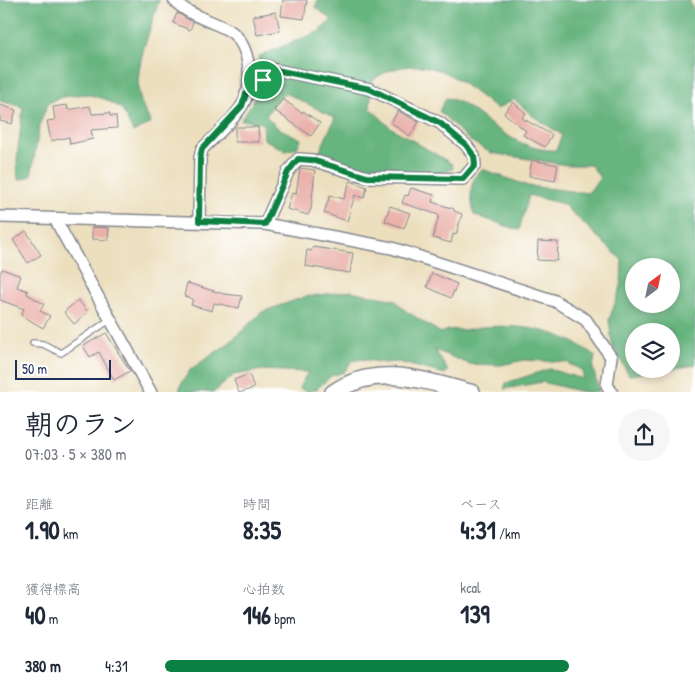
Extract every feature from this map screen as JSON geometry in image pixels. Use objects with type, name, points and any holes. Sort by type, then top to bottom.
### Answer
[{"type":"street","points":[[174,0],[186,9],[233,32],[241,40],[247,52],[249,71],[246,94],[242,106],[202,149],[200,158],[199,221]]},
{"type":"street","points":[[246,94],[276,70],[370,89],[440,123],[466,145],[474,156],[475,165],[463,179],[367,177],[312,160],[298,159],[288,172],[265,224]]},
{"type":"street","points":[[0,216],[265,224],[392,248],[554,301],[586,320],[595,330],[611,357],[607,385],[612,392]]},
{"type":"street","points":[[55,219],[151,392]]},
{"type":"street","points":[[333,392],[345,384],[358,379],[386,375],[404,376],[472,392]]},
{"type":"lane","points":[[34,343],[43,344],[61,353],[111,319]]},
{"type":"green space","points":[[0,0],[159,0],[144,49],[138,87],[143,107],[151,123],[133,132],[122,109],[105,99],[85,94],[62,97],[48,103],[40,123],[31,176],[18,180],[17,159],[23,107],[0,101]]},
{"type":"green space","points":[[318,0],[689,0],[695,13],[695,365],[680,368],[680,323],[625,323],[625,368],[612,344],[609,320],[621,286],[622,260],[563,204],[529,195],[519,230],[474,215],[471,190],[477,174],[482,169],[528,186],[588,193],[600,178],[591,165],[567,165],[491,153],[469,140],[439,111],[446,98],[452,99],[467,106],[518,141],[537,148],[556,150],[562,135],[533,116],[514,99],[497,109],[448,74],[433,68],[414,66],[396,68],[372,81],[370,108],[390,127],[452,164],[453,169],[419,176],[368,170],[318,155],[335,118],[286,93],[276,100],[266,116],[278,128],[301,139],[297,148],[286,151],[264,139],[263,123],[241,120],[257,95],[259,56],[318,32],[332,20],[315,7]]},
{"type":"green space","points":[[351,291],[395,300],[406,311],[441,333],[447,330],[497,326],[527,328],[569,340],[595,356],[593,368],[599,392],[583,392],[542,382],[504,389],[506,383],[549,369],[583,379],[583,371],[566,362],[524,360],[501,365],[469,364],[435,350],[448,371],[445,374],[398,362],[384,363],[361,359],[352,361],[344,372],[331,376],[317,389],[308,392],[299,388],[308,372],[262,370],[234,375],[214,392],[179,392],[181,384],[191,369],[229,343],[262,312],[304,297]]},
{"type":"building","points":[[283,0],[307,0],[304,19],[281,16]]},
{"type":"building","points":[[276,12],[280,31],[257,35],[253,16]]},
{"type":"building","points":[[177,13],[193,22],[190,30],[173,23]]},
{"type":"building","points":[[283,99],[320,123],[311,136],[274,110]]},
{"type":"building","points":[[513,102],[526,113],[522,118],[552,135],[545,147],[523,135],[526,131],[504,113]]},
{"type":"building","points":[[0,105],[16,110],[12,124],[0,121]]},
{"type":"building","points":[[67,105],[68,110],[90,106],[92,114],[110,113],[110,116],[116,116],[117,128],[91,130],[93,139],[70,144],[69,137],[51,141],[47,121],[55,120],[53,107]]},
{"type":"building","points":[[398,111],[419,122],[410,136],[391,123]]},
{"type":"building","points":[[235,127],[258,127],[259,142],[235,142]]},
{"type":"building","points":[[532,160],[558,165],[555,181],[529,176]]},
{"type":"building","points":[[300,168],[315,170],[311,209],[308,215],[287,209],[292,193],[296,194]]},
{"type":"building","points":[[350,181],[367,187],[364,198],[355,195],[347,221],[324,213],[330,195],[344,199]]},
{"type":"building","points":[[411,188],[434,195],[432,202],[454,209],[454,211],[462,214],[456,235],[453,234],[451,243],[433,238],[439,215],[402,203],[405,195],[408,196]]},
{"type":"building","points":[[390,206],[410,213],[404,228],[385,221]]},
{"type":"building","points":[[92,227],[109,228],[108,240],[92,239]]},
{"type":"building","points":[[26,231],[41,255],[28,263],[13,240]]},
{"type":"building","points":[[538,241],[558,242],[557,261],[537,260]]},
{"type":"building","points":[[313,247],[353,253],[350,273],[305,266],[307,250],[311,251]]},
{"type":"building","points":[[2,269],[21,276],[17,287],[28,291],[27,294],[44,304],[40,311],[50,316],[43,328],[21,315],[24,309],[0,300],[0,274]]},
{"type":"building","points":[[432,273],[457,284],[451,298],[427,287]]},
{"type":"building","points":[[187,283],[224,294],[242,296],[239,308],[214,303],[212,311],[191,305],[193,299],[184,296]]},
{"type":"building","points":[[78,300],[88,312],[74,324],[64,312]]},
{"type":"building","points":[[106,333],[130,371],[114,380],[99,352],[90,357],[83,346]]},
{"type":"building","points":[[249,374],[254,388],[239,392],[234,380]]},
{"type":"route","points":[[276,70],[370,89],[440,123],[466,145],[474,156],[475,165],[463,179],[367,177],[312,160],[298,159],[288,172],[265,224],[199,221],[198,192],[202,149],[242,106],[246,94],[263,80],[276,70]]}]
